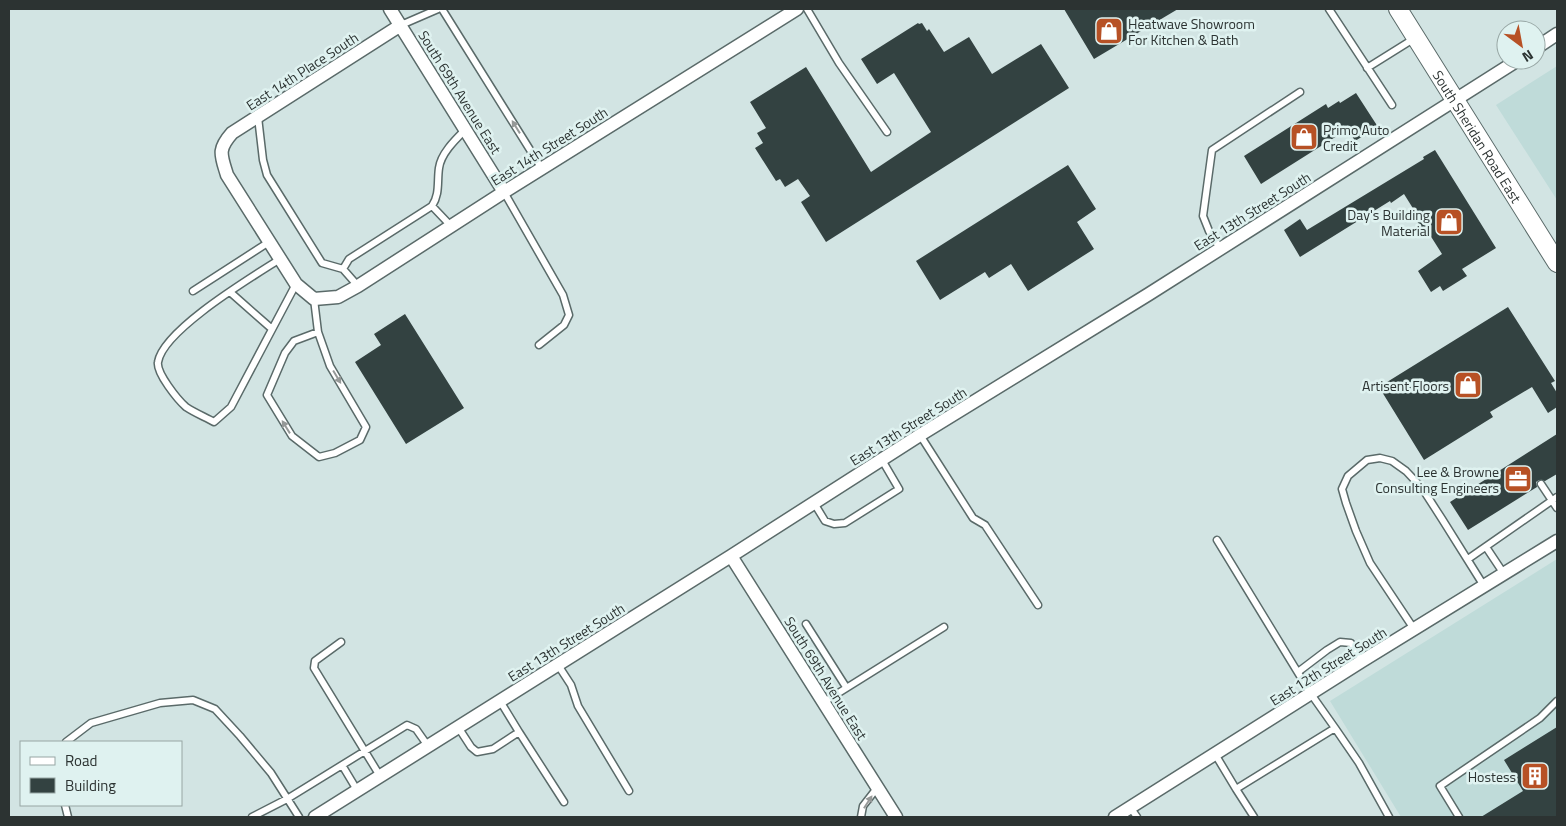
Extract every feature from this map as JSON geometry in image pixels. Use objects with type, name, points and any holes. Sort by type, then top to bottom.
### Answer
[{"type":"main road","name":"South Sheridan Road East","points":[[1398,9],[1557,262]]},
{"type":"street","name":"South 69th Avenue East","points":[[390,9],[504,192]]},
{"type":"street","name":"East 14th Street South","points":[[314,299],[338,297],[358,286],[796,9]]},
{"type":"street","name":"East 14th Place South","points":[[269,242],[226,175],[221,154],[222,144],[232,133],[401,25]]},
{"type":"street","points":[[1546,41],[1557,34]]},
{"type":"street","name":"East 13th Street South","points":[[315,817],[1502,70]]},
{"type":"street","points":[[269,242],[296,284],[314,299]]},
{"type":"street","name":"East 12th Street South","points":[[1115,817],[1134,812],[1215,754],[1362,660],[1557,541]]},
{"type":"street","name":"South 69th Avenue East","points":[[731,556],[896,817]]},
{"type":"lane","points":[[401,25],[438,9]]},
{"type":"lane","points":[[442,9],[542,169]]},
{"type":"lane","points":[[807,9],[839,63],[887,132]]},
{"type":"lane","points":[[1329,9],[1392,105]]},
{"type":"lane","points":[[1367,68],[1416,37]]},
{"type":"lane","points":[[1220,248],[1209,231],[1203,216],[1212,150],[1300,92]]},
{"type":"lane","points":[[258,117],[263,160],[267,175],[322,263],[343,269],[358,286]]},
{"type":"lane","points":[[343,269],[349,259],[432,206],[437,198],[439,165],[451,143],[466,129]]},
{"type":"lane","points":[[504,192],[563,295],[569,315],[564,325],[539,345]]},
{"type":"lane","points":[[432,206],[451,226]]},
{"type":"lane","points":[[194,291],[269,242]]},
{"type":"lane","points":[[280,259],[199,314],[169,341],[158,362],[159,369],[167,384],[185,406],[214,422],[231,407],[296,284]]},
{"type":"lane","points":[[230,292],[272,329]]},
{"type":"lane","points":[[314,299],[318,332],[330,366],[366,426],[360,440],[335,453],[319,457],[292,436],[266,395],[285,353],[294,341],[318,332]]},
{"type":"lane","points":[[920,435],[973,518],[985,525],[1038,605]]},
{"type":"lane","points":[[1414,629],[1370,563],[1356,531],[1342,489],[1348,476],[1367,460],[1380,458],[1392,461],[1406,471],[1422,488],[1484,586]]},
{"type":"lane","points":[[814,503],[825,521],[834,524],[845,523],[899,489],[882,460]]},
{"type":"lane","points":[[1541,484],[1555,498],[1557,508]]},
{"type":"lane","points":[[1468,559],[1555,498]]},
{"type":"lane","points":[[1217,540],[1311,694],[1359,762],[1389,817]]},
{"type":"lane","points":[[1486,547],[1504,574]]},
{"type":"lane","points":[[806,624],[846,687]]},
{"type":"lane","points":[[824,702],[944,627]]},
{"type":"lane","points":[[341,642],[315,661],[314,668],[380,776]]},
{"type":"lane","points":[[1298,672],[1340,642],[1351,643],[1362,660]]},
{"type":"lane","points":[[558,665],[571,685],[578,706],[629,791]]},
{"type":"lane","points":[[67,741],[91,723],[160,703],[193,700],[215,709],[240,736],[270,773],[299,817]]},
{"type":"lane","points":[[500,701],[564,802]]},
{"type":"lane","points":[[1459,817],[1440,786],[1540,718],[1557,702]]},
{"type":"lane","points":[[252,817],[287,798],[407,725],[416,729],[428,746]]},
{"type":"lane","points":[[458,727],[470,747],[477,752],[493,749],[519,732]]},
{"type":"lane","points":[[1236,789],[1335,728]]},
{"type":"lane","points":[[1215,754],[1254,817]]},
{"type":"lane","points":[[342,765],[358,790]]},
{"type":"lane","points":[[860,817],[864,806],[878,788]]},
{"type":"shaded area","points":[[1557,66],[1557,200],[1496,105]]},
{"type":"shaded area","points":[[1557,559],[1557,817],[1401,817],[1330,701]]},
{"type":"building","name":"Heatwave Showroom For Kitchen & Bath","points":[[1064,9],[1178,9],[1094,59]]},
{"type":"building","points":[[918,23],[922,23],[927,31],[929,29],[944,52],[969,37],[992,74],[1041,44],[1069,88],[826,242],[801,202],[810,196],[798,179],[785,187],[780,179],[776,181],[755,148],[763,143],[757,133],[766,128],[750,102],[806,67],[871,172],[931,132],[894,73],[877,84],[861,59]]},
{"type":"building","name":"Primo Auto Credit","points":[[1356,93],[1378,127],[1355,141],[1348,129],[1261,184],[1244,156],[1326,104],[1328,108]]},
{"type":"building","name":"Day's Building Material","points":[[1435,150],[1496,248],[1462,269],[1467,276],[1443,291],[1440,286],[1431,292],[1418,271],[1442,254],[1430,235],[1425,238],[1417,226],[1419,224],[1416,220],[1419,218],[1404,194],[1300,257],[1284,230],[1300,219],[1307,230],[1424,159],[1423,157]]},
{"type":"building","points":[[1068,165],[1096,209],[1077,222],[1094,249],[1028,291],[1011,264],[989,278],[985,272],[940,300],[916,261]]},
{"type":"building","name":"Artisent Floors","points":[[1508,307],[1555,381],[1551,383],[1557,393],[1557,407],[1548,413],[1532,387],[1490,412],[1493,417],[1424,460],[1379,387]]},
{"type":"building","points":[[405,314],[464,408],[406,444],[355,362],[381,345],[374,334]]},
{"type":"building","name":"Lee & Browne Consulting Engineers","points":[[1557,434],[1557,474],[1545,481],[1539,480],[1536,482],[1537,487],[1468,530],[1450,502]]},
{"type":"building","name":"Hostess","points":[[1557,727],[1557,817],[1481,817],[1523,791],[1504,760]]},
{"type":"place","name":"Heatwave Showroom For Kitchen & Bath","points":[[1109,31]]},
{"type":"place","name":"Primo Auto Credit","points":[[1304,137]]},
{"type":"place","name":"Day's Building Material","points":[[1449,222]]},
{"type":"place","name":"Artisent Floors","points":[[1468,385]]},
{"type":"place","name":"Lee & Browne Consulting Engineers","points":[[1518,479]]},
{"type":"place","name":"Hostess","points":[[1535,776]]}]
